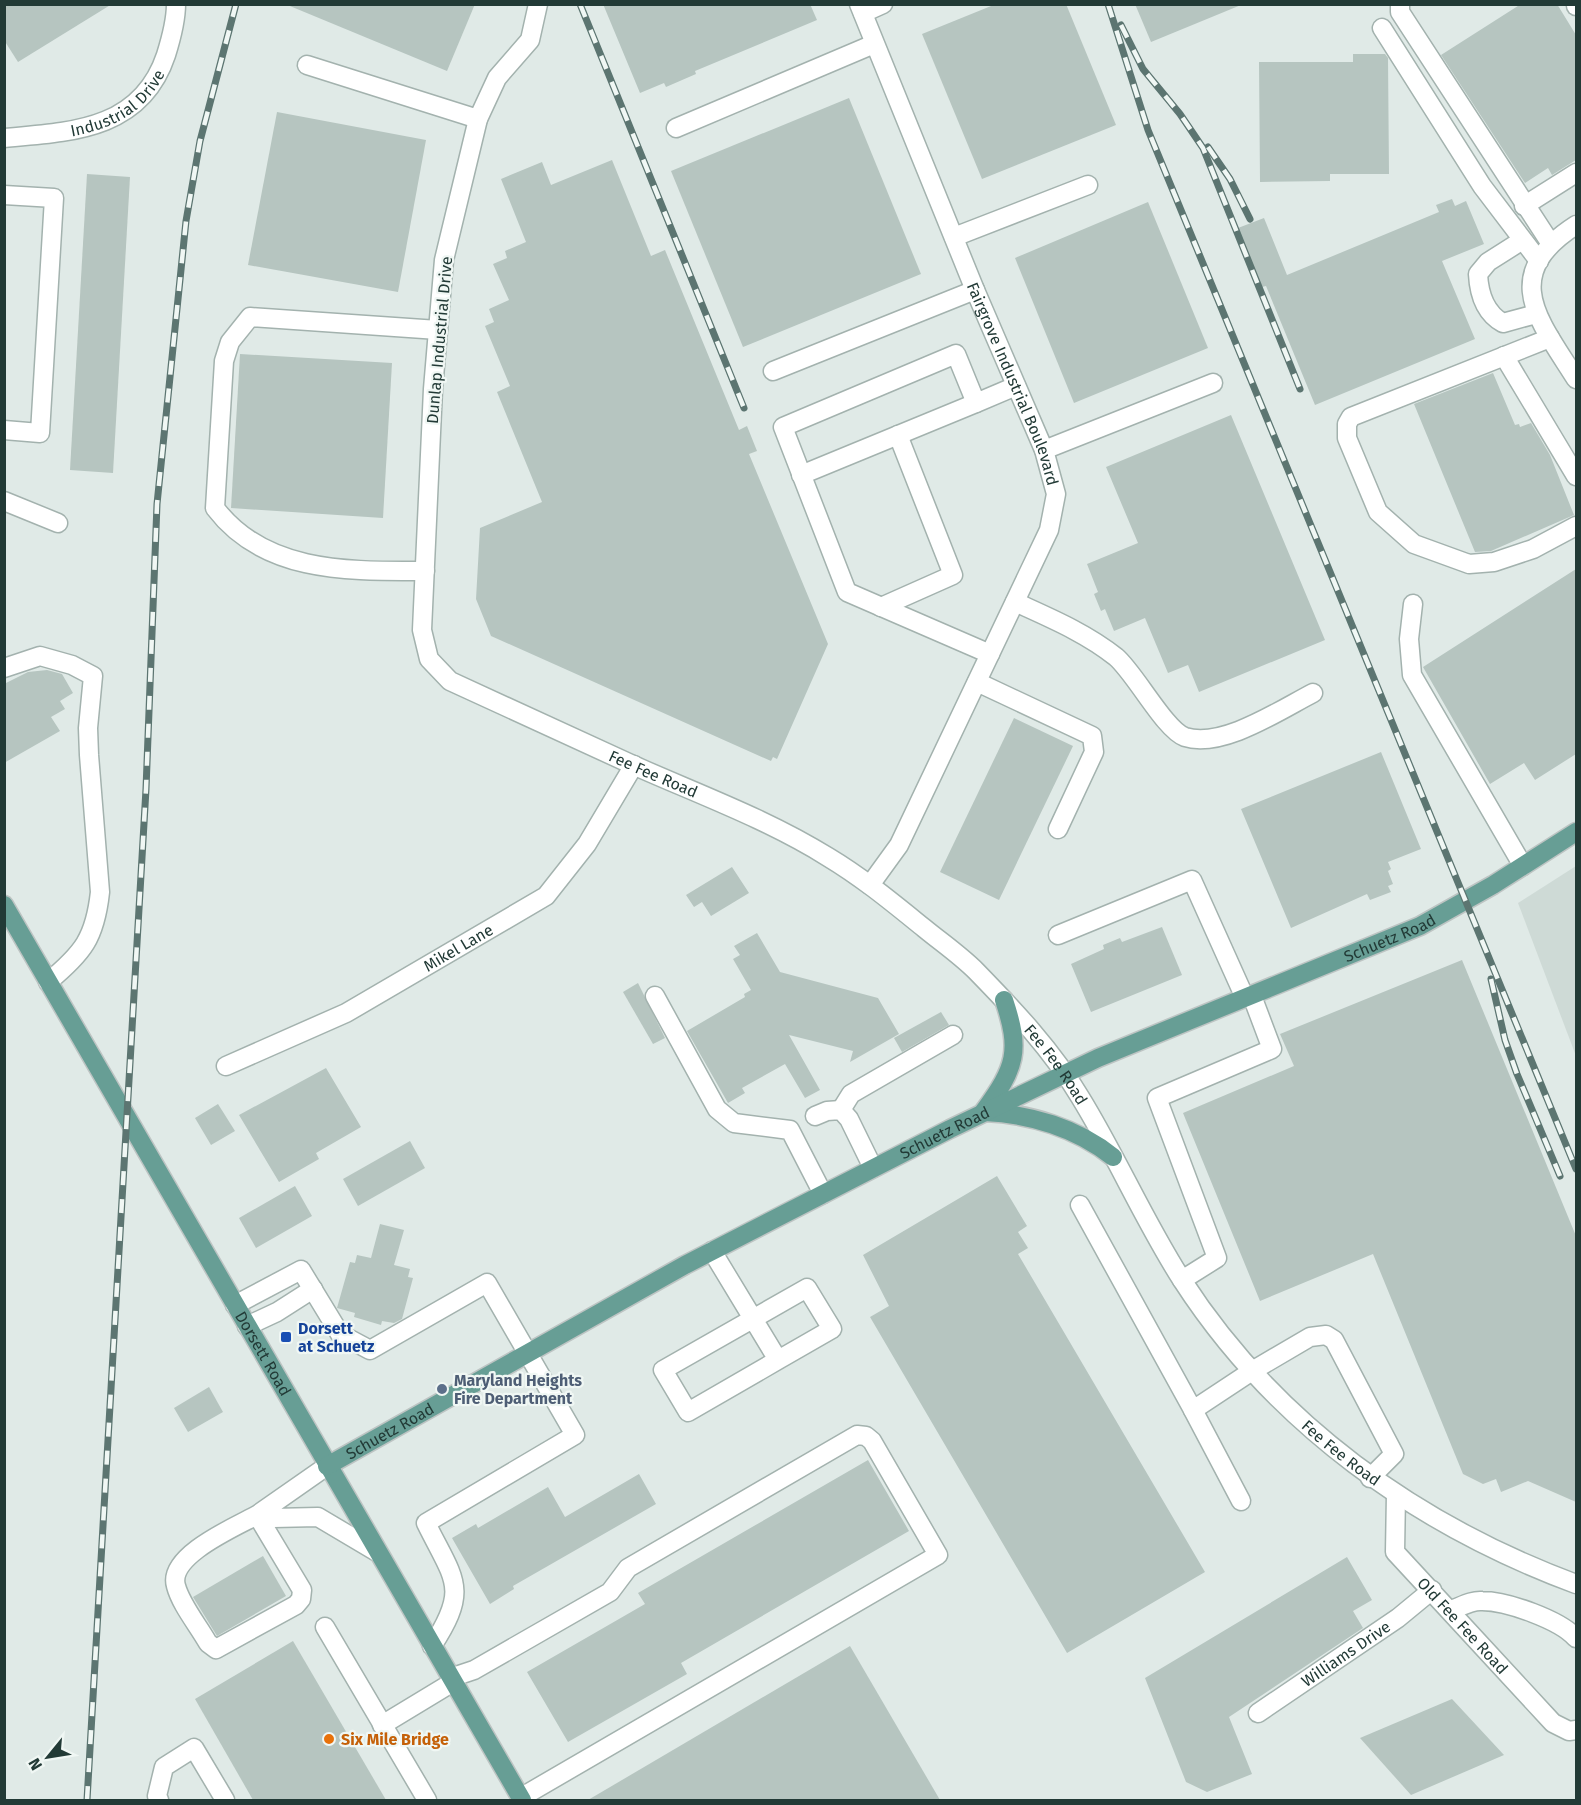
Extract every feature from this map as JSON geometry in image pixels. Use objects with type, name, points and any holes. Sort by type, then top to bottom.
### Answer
[{"type":"main road","name":"Schuetz Road","points":[[327,1467],[712,1251],[983,1112],[1065,1073],[1420,926],[1576,832]]},
{"type":"main road","name":"Dorsett Road","points":[[4,905],[521,1799]]},
{"type":"main road","points":[[983,1112],[997,1093],[1015,1058],[1014,1029],[1004,1000]]},
{"type":"main road","points":[[983,1112],[998,1113],[1061,1127],[1100,1146],[1113,1157]]},
{"type":"street","name":"Industrial Drive","points":[[6,136],[83,128],[123,114],[136,102],[162,66],[171,39],[176,4]]},
{"type":"street","name":"Dunlap Industrial Drive","points":[[429,659],[422,630],[424,571],[444,260],[478,119],[498,78],[530,40],[538,4]]},
{"type":"street","points":[[861,9],[883,4]]},
{"type":"street","points":[[1400,4],[1400,12],[1524,206],[1551,244]]},
{"type":"street","name":"Fairgrove Industrial Boulevard","points":[[861,9],[975,290],[1044,450],[1056,494],[1055,511],[1049,530],[977,682],[899,844],[870,885]]},
{"type":"street","points":[[1382,28],[1482,186],[1521,241],[1539,261]]},
{"type":"street","points":[[676,128],[874,44]]},
{"type":"street","points":[[307,65],[478,119]]},
{"type":"street","points":[[1524,206],[1576,173]]},
{"type":"street","points":[[954,237],[1088,185]]},
{"type":"street","points":[[4,195],[54,198],[40,433],[6,436]]},
{"type":"street","points":[[1576,225],[1551,244],[1539,261],[1531,287],[1536,314],[1576,379]]},
{"type":"street","points":[[1521,241],[1488,262],[1478,274],[1479,292],[1492,317],[1503,323],[1536,314]]},
{"type":"street","points":[[773,371],[975,290]]},
{"type":"street","points":[[424,571],[356,571],[314,566],[281,557],[252,542],[228,524],[215,508],[224,361],[230,342],[250,317],[438,330]]},
{"type":"street","points":[[1550,338],[1351,417],[1347,424],[1347,438],[1378,512],[1414,544],[1469,564],[1509,559],[1576,526]]},
{"type":"street","points":[[976,404],[956,354],[783,427],[847,592],[990,654]]},
{"type":"street","points":[[1504,356],[1576,476]]},
{"type":"street","points":[[1044,450],[1213,383]]},
{"type":"street","points":[[801,475],[1016,386]]},
{"type":"street","points":[[881,607],[953,575],[898,435]]},
{"type":"street","points":[[4,501],[58,523]]},
{"type":"street","points":[[1015,602],[1086,636],[1117,658],[1165,719],[1183,737],[1211,739],[1239,731],[1312,693]]},
{"type":"street","points":[[1413,604],[1409,639],[1412,675],[1523,866]]},
{"type":"street","points":[[4,668],[40,656],[72,665],[93,676],[88,728],[100,892],[97,917],[94,930],[78,956],[48,982]]},
{"type":"street","name":"Fee Fee Road","points":[[429,659],[450,681],[765,823],[826,856],[870,885],[972,966],[1004,1000],[1065,1073],[1182,1280],[1220,1334],[1252,1371],[1326,1445],[1370,1478],[1441,1521],[1576,1584]]},
{"type":"street","points":[[977,682],[1092,736],[1094,752],[1058,829]]},
{"type":"street","name":"Mikel Lane","points":[[226,1066],[346,1013],[546,896],[587,844],[634,765]]},
{"type":"street","points":[[1058,935],[1192,880],[1272,1049],[1157,1098],[1217,1258],[1182,1280]]},
{"type":"street","points":[[655,996],[717,1109],[734,1123],[790,1130],[823,1194]]},
{"type":"street","points":[[841,1110],[851,1094],[953,1035]]},
{"type":"street","points":[[815,1116],[827,1111],[841,1110]]},
{"type":"street","points":[[841,1110],[849,1119],[873,1168]]},
{"type":"street","points":[[1080,1205],[1241,1501]]},
{"type":"street","points":[[712,1251],[778,1360]]},
{"type":"street","points":[[235,1305],[301,1270],[340,1334],[370,1350],[487,1283],[529,1352],[574,1435],[426,1522],[457,1588],[449,1620],[432,1646]]},
{"type":"street","points":[[247,1326],[277,1312],[313,1288]]},
{"type":"street","points":[[807,1288],[832,1329],[778,1360],[688,1412],[663,1370],[807,1288]]},
{"type":"street","points":[[1193,1410],[1252,1371],[1310,1337],[1326,1335],[1334,1340],[1394,1454],[1370,1478]]},
{"type":"street","points":[[382,1725],[452,1680],[474,1670],[610,1592],[628,1568],[857,1435],[866,1436],[872,1441],[938,1555],[521,1799]]},
{"type":"street","points":[[257,1515],[302,1590],[301,1599],[296,1605],[216,1649],[208,1643],[176,1588],[174,1576],[178,1566],[193,1552],[257,1515],[327,1467]]},
{"type":"street","name":"Old Fee Fee Road","points":[[1396,1494],[1395,1552],[1553,1723],[1569,1731],[1576,1730]]},
{"type":"street","points":[[257,1515],[273,1518],[318,1517],[377,1552]]},
{"type":"street","name":"Williams Drive","points":[[1258,1713],[1398,1618],[1432,1590]]},
{"type":"street","points":[[1451,1610],[1481,1600],[1516,1608],[1568,1629],[1576,1638]]},
{"type":"street","points":[[325,1627],[427,1800]]},
{"type":"street","points":[[159,1800],[157,1796],[164,1767],[194,1748],[225,1800]]},
{"type":"shaded area","points":[[1576,866],[1576,1056],[1518,903]]},
{"type":"building","points":[[4,4],[112,4],[18,62],[4,40]]},
{"type":"building","points":[[285,4],[475,4],[447,71]]},
{"type":"building","points":[[603,4],[810,4],[817,20],[695,71],[696,74],[666,87],[664,83],[640,93]]},
{"type":"building","points":[[996,4],[1066,4],[1116,125],[982,179],[922,34]]},
{"type":"building","points":[[1135,4],[1241,4],[1241,5],[1151,42]]},
{"type":"building","points":[[1521,4],[1557,4],[1576,35],[1576,160],[1552,175],[1548,168],[1525,183],[1441,55]]},
{"type":"building","points":[[1353,54],[1385,54],[1388,58],[1389,174],[1330,174],[1330,181],[1260,182],[1259,62],[1353,62]]},
{"type":"building","points":[[849,98],[921,274],[743,347],[671,171]]},
{"type":"building","points":[[277,112],[426,140],[398,292],[248,265]]},
{"type":"building","points":[[612,160],[651,256],[665,250],[739,430],[747,426],[757,451],[749,454],[828,644],[777,759],[773,757],[771,761],[491,636],[476,599],[480,528],[542,502],[497,392],[510,386],[485,326],[494,322],[489,309],[509,300],[493,264],[507,258],[505,251],[526,242],[501,179],[542,162],[551,185]]},
{"type":"building","points":[[87,174],[130,177],[113,473],[70,470]]},
{"type":"building","points":[[1452,199],[1455,206],[1466,201],[1484,244],[1442,261],[1475,339],[1315,405],[1266,286],[1262,287],[1238,228],[1264,218],[1287,275],[1439,212],[1436,205]]},
{"type":"building","points":[[1148,202],[1208,348],[1074,403],[1015,258]]},
{"type":"building","points":[[240,354],[392,363],[383,518],[231,508]]},
{"type":"building","points":[[1493,373],[1515,425],[1519,424],[1520,427],[1531,423],[1550,455],[1574,515],[1491,551],[1475,552],[1414,404]]},
{"type":"building","points":[[1231,415],[1325,640],[1199,692],[1188,665],[1168,673],[1145,618],[1114,631],[1105,609],[1101,611],[1094,594],[1098,592],[1087,564],[1138,543],[1106,467]]},
{"type":"building","points":[[1576,569],[1576,754],[1535,780],[1524,763],[1490,784],[1423,667]]},
{"type":"building","points":[[47,670],[62,674],[73,693],[60,701],[65,709],[51,717],[60,731],[4,763],[4,684],[28,672]]},
{"type":"building","points":[[1014,718],[1073,746],[999,900],[940,872]]},
{"type":"building","points":[[1381,752],[1421,849],[1388,862],[1391,869],[1388,871],[1393,884],[1388,886],[1391,892],[1370,900],[1367,894],[1291,928],[1241,809]]},
{"type":"building","points":[[732,867],[749,893],[711,916],[702,902],[694,907],[686,895]]},
{"type":"building","points":[[1162,927],[1182,975],[1091,1012],[1071,964],[1104,949],[1103,945],[1120,938],[1122,942]]},
{"type":"building","points":[[757,933],[780,972],[878,998],[899,1034],[850,1062],[853,1051],[789,1035],[820,1090],[805,1098],[785,1064],[742,1088],[745,1093],[728,1103],[687,1031],[745,997],[744,994],[751,990],[733,959],[740,955],[734,946]]},
{"type":"building","points":[[1462,960],[1576,1236],[1576,1502],[1528,1481],[1501,1492],[1496,1479],[1483,1484],[1463,1474],[1373,1254],[1260,1301],[1183,1113],[1294,1066],[1280,1034]]},
{"type":"building","points":[[638,983],[665,1038],[653,1044],[623,992]]},
{"type":"building","points":[[941,1012],[949,1025],[902,1052],[894,1038]]},
{"type":"building","points":[[326,1068],[361,1127],[316,1153],[319,1159],[279,1182],[239,1115]]},
{"type":"building","points":[[218,1104],[235,1131],[211,1145],[195,1118]]},
{"type":"building","points":[[410,1141],[425,1168],[358,1206],[343,1179]]},
{"type":"building","points":[[997,1176],[1027,1226],[1018,1232],[1028,1248],[1018,1254],[1205,1572],[1067,1653],[870,1317],[889,1306],[863,1255]]},
{"type":"building","points":[[295,1186],[312,1216],[256,1248],[239,1218]]},
{"type":"building","points":[[380,1224],[404,1230],[394,1265],[410,1269],[408,1277],[413,1278],[402,1319],[394,1323],[382,1321],[381,1325],[354,1317],[355,1313],[337,1308],[350,1262],[355,1263],[357,1255],[371,1258]]},
{"type":"building","points":[[209,1387],[223,1412],[188,1432],[174,1408]]},
{"type":"building","points":[[868,1460],[909,1531],[681,1663],[687,1674],[568,1742],[527,1672],[645,1604],[638,1593]]},
{"type":"building","points":[[639,1474],[656,1504],[513,1586],[514,1589],[490,1604],[452,1538],[476,1524],[478,1528],[548,1487],[565,1517]]},
{"type":"building","points":[[263,1556],[286,1596],[217,1636],[193,1597]]},
{"type":"building","points":[[1347,1557],[1372,1600],[1353,1611],[1363,1628],[1229,1717],[1252,1774],[1207,1792],[1186,1782],[1145,1678]]},
{"type":"building","points":[[293,1641],[386,1800],[253,1800],[195,1699]]},
{"type":"building","points":[[850,1646],[940,1800],[588,1800]]},
{"type":"building","points":[[1452,1699],[1504,1755],[1411,1795],[1360,1738]]},
{"type":"railway","points":[[87,1800],[146,789],[157,504],[186,221],[200,141],[236,4]]},
{"type":"railway","points":[[580,4],[744,408]]},
{"type":"railway","points":[[1108,4],[1148,130],[1576,1169]]},
{"type":"railway","points":[[1121,25],[1143,69],[1180,114],[1203,148],[1300,389]]},
{"type":"railway","points":[[1208,147],[1230,179],[1250,219]]},
{"type":"railway","points":[[1491,979],[1505,1040],[1560,1176]]},
{"type":"place","name":"Dorsett at Schuetz","points":[[286,1337]]},
{"type":"place","name":"Maryland Heights Fire Department","points":[[442,1389]]},
{"type":"place","name":"Six Mile Bridge","points":[[329,1739]]}]
